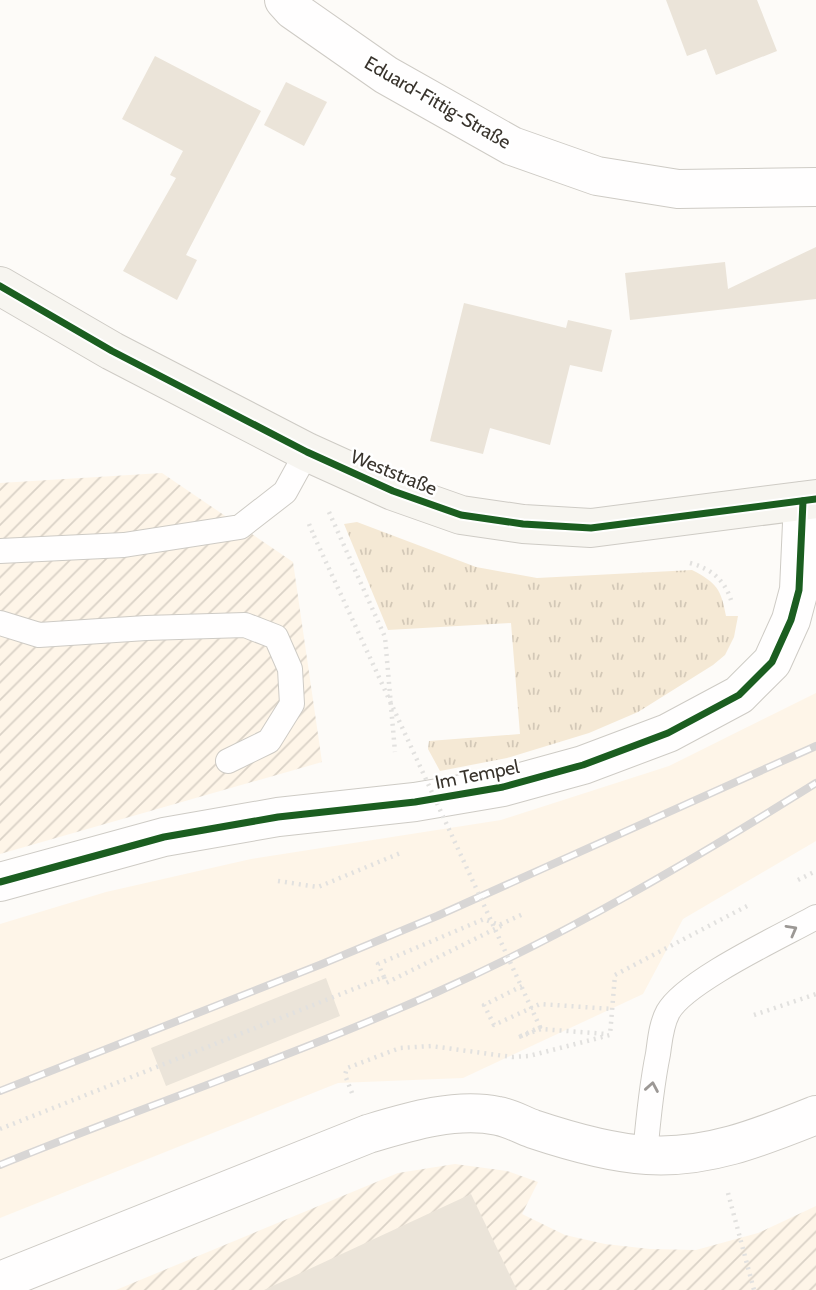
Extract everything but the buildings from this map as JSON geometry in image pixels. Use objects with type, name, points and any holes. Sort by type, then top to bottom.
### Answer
[{"type":"main road","name":"Weststraße","points":[[0,286],[112,351],[307,452],[393,491],[461,515],[523,524],[591,528],[810,500]]},
{"type":"street","name":"Eduard-Fittig-Straße","points":[[284,0],[293,10],[386,75],[512,146],[585,172],[678,189],[816,187]]},
{"type":"street","name":"Im Tempel","points":[[0,882],[164,837],[278,817],[415,802],[503,787],[583,765],[668,733],[739,695],[772,662],[791,620],[799,590],[810,500]]},
{"type":"street","points":[[0,1280],[368,1134],[403,1124],[452,1115],[499,1116],[534,1130],[603,1147],[645,1155],[686,1155],[752,1140],[816,1115]]},
{"type":"lane","points":[[0,551],[124,545],[240,527],[285,492],[307,452]]},
{"type":"lane","points":[[0,623],[39,635],[245,625],[276,637],[290,669],[292,704],[269,741],[228,761]]},
{"type":"lane","points":[[645,1155],[650,1097],[663,1026],[669,1010],[685,992],[816,917]]},
{"type":"path","points":[[333,522],[385,637],[395,752]]},
{"type":"path","points":[[314,536],[540,1027],[519,1037],[541,1029],[610,1035]]},
{"type":"path","points":[[278,881],[318,887],[408,850]]},
{"type":"path","points":[[792,883],[816,871]]},
{"type":"path","points":[[610,1035],[615,975],[756,901]]},
{"type":"path","points":[[513,919],[499,925],[484,919],[378,964],[386,983],[523,914]]},
{"type":"path","points":[[0,1129],[384,977]]},
{"type":"path","points":[[522,986],[484,1005],[494,1025],[540,1004],[612,1009]]},
{"type":"path","points":[[754,1015],[816,994]]},
{"type":"path","points":[[368,1134],[345,1075],[347,1068],[400,1048],[431,1045],[512,1058],[610,1035]]},
{"type":"path","points":[[739,1233],[754,1290]]},
{"type":"shaded area","points":[[162,473],[293,562],[322,762],[0,854],[0,483]]},
{"type":"shaded area","points":[[816,693],[816,841],[683,919],[643,994],[463,1078],[338,1083],[0,1218],[0,924],[106,892],[251,859],[501,820],[669,766]]},
{"type":"shaded area","points":[[455,1164],[507,1171],[538,1182],[522,1214],[565,1235],[605,1244],[696,1250],[758,1233],[816,1206],[816,1290],[116,1290],[398,1173]]},
{"type":"green space","points":[[357,522],[476,567],[537,578],[692,570],[716,588],[726,616],[738,616],[734,637],[725,655],[713,665],[638,712],[589,733],[507,758],[440,771],[428,749],[429,741],[520,734],[511,623],[388,630],[344,524]]},
{"type":"railway","points":[[0,1091],[437,916],[816,746]]},
{"type":"railway","points":[[0,1165],[329,1038],[437,992],[535,945],[630,894],[816,783]]},
{"type":"cycle path","points":[[0,286],[112,351],[307,452],[393,491],[461,515],[523,524],[591,528],[816,499]]},
{"type":"cycle path","points":[[0,882],[164,837],[278,817],[415,802],[503,787],[583,765],[668,733],[739,695],[772,662],[791,620],[799,590],[803,501]]}]
